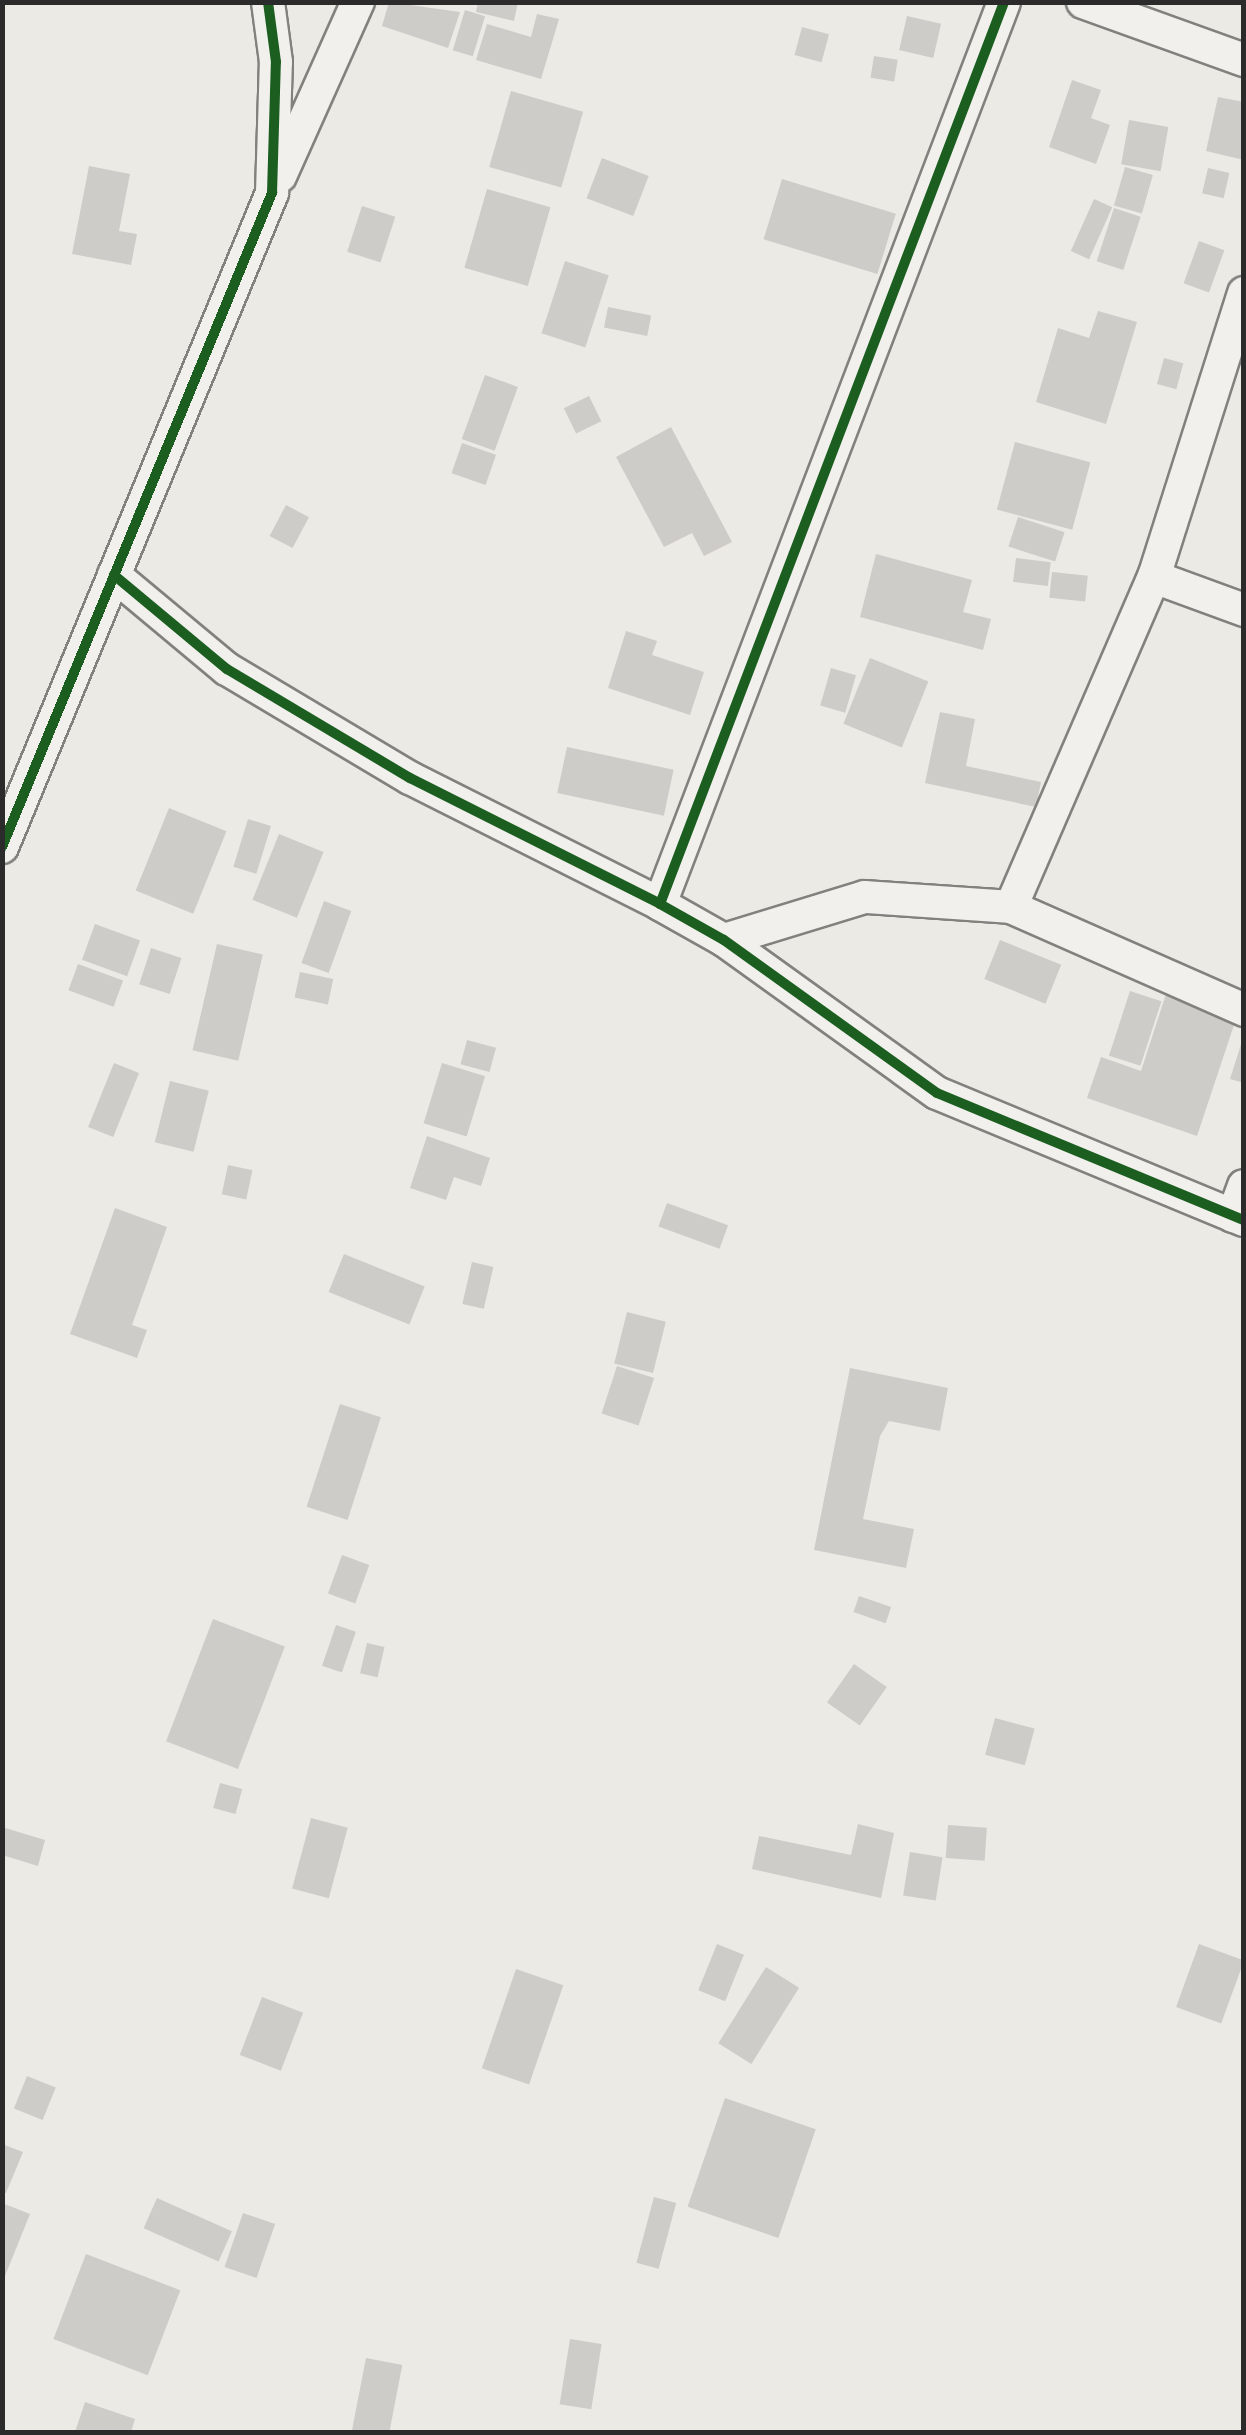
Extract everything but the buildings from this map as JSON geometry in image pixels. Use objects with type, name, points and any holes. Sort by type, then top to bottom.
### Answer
[{"type":"street","points":[[268,2],[276,62],[272,193]]},
{"type":"street","points":[[2,847],[272,193],[358,2]]},
{"type":"street","points":[[660,904],[1004,2]]},
{"type":"street","points":[[1083,2],[1244,60]]},
{"type":"street","points":[[1012,908],[1154,577],[1244,293]]},
{"type":"street","points":[[114,575],[227,668],[410,778],[724,940],[938,1093],[1240,1207]]},
{"type":"street","points":[[1154,577],[1244,610]]},
{"type":"street","points":[[724,940],[866,897],[1012,908],[1244,1010]]},
{"type":"cycle path","points":[[2,847],[272,193],[276,62],[268,2]]},
{"type":"cycle path","points":[[114,575],[227,669],[410,778],[660,904],[1004,2]]},
{"type":"cycle path","points":[[660,904],[724,940],[937,1093],[1244,1220]]}]
